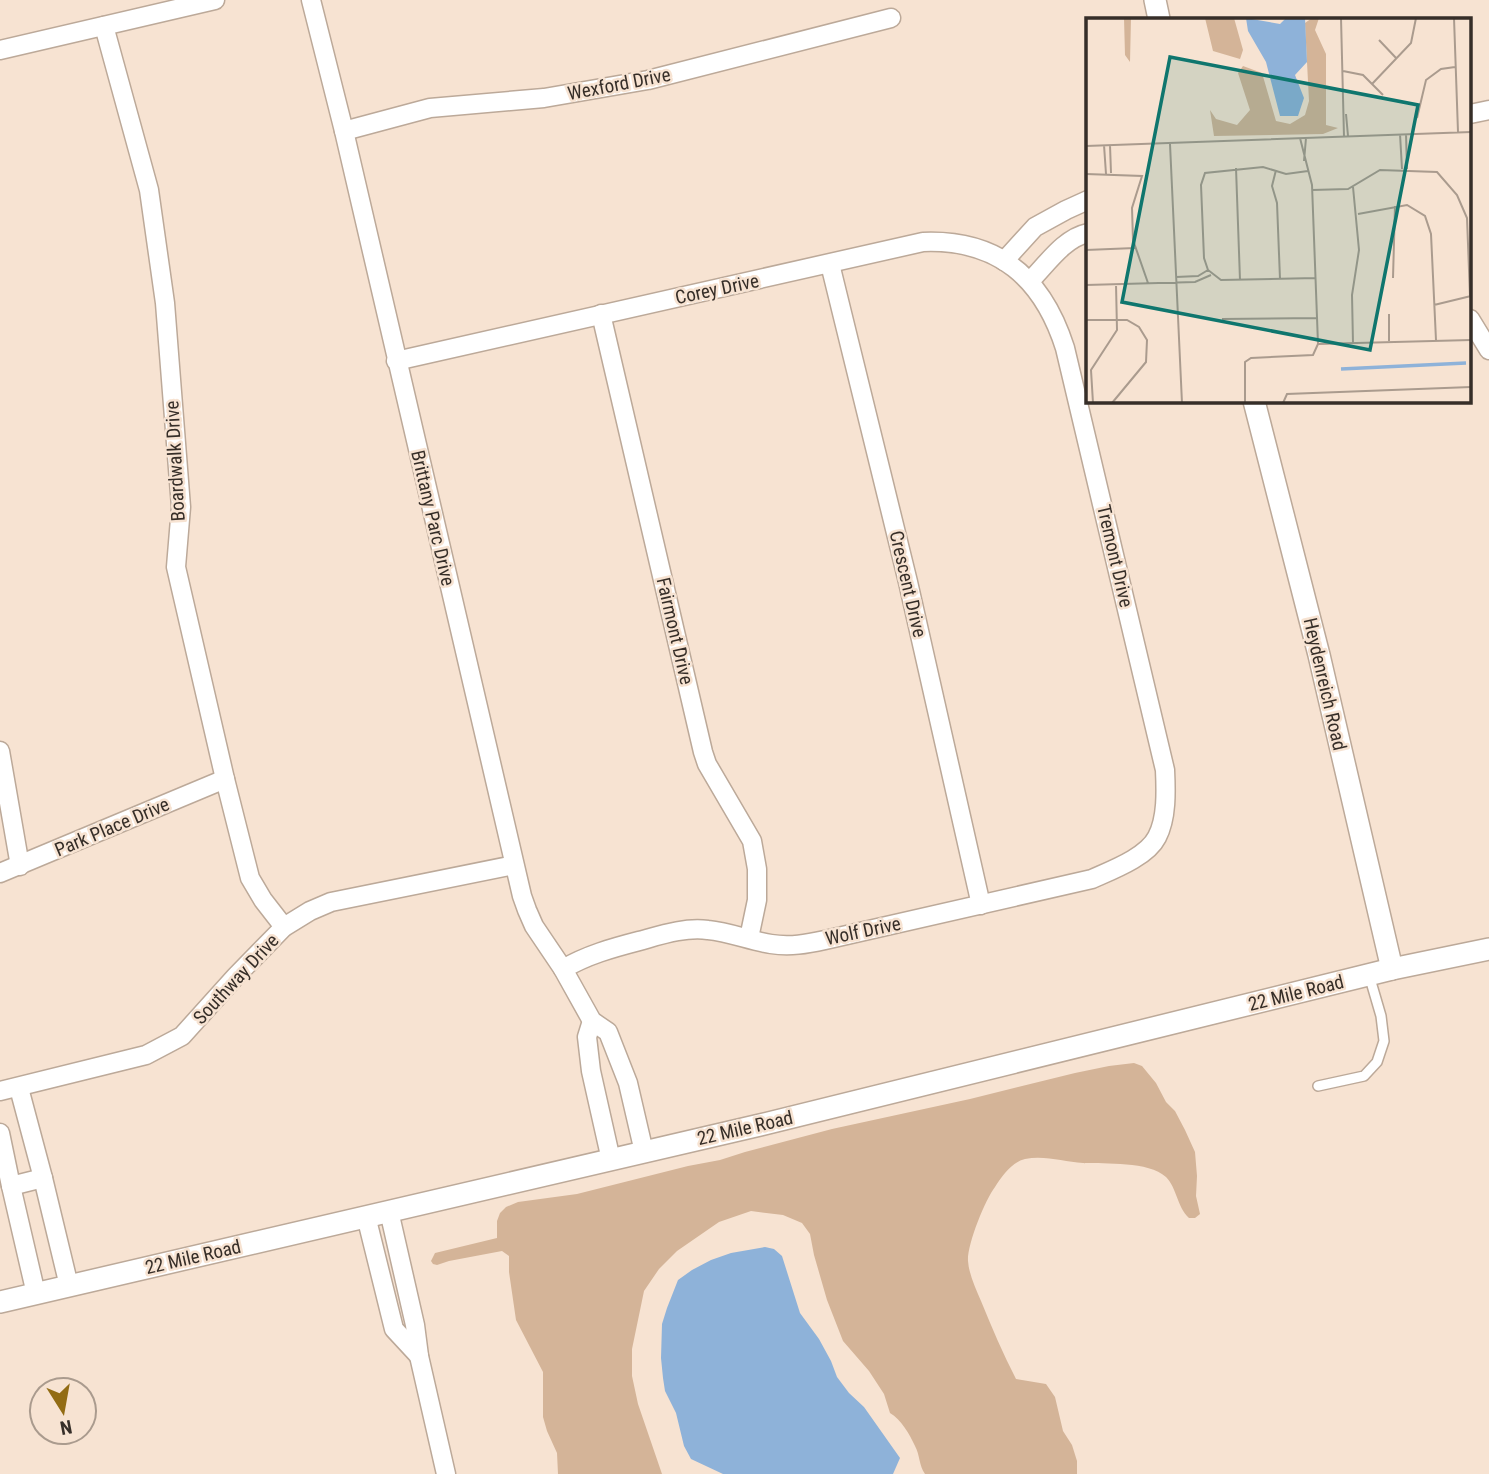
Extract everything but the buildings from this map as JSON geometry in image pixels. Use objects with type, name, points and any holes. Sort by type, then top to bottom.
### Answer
[{"type":"street","points":[[0,50],[215,0]]},
{"type":"street","name":"Brittany Parc Drive","points":[[312,0],[514,866],[534,926],[563,969],[592,1021],[608,1032],[628,1083],[644,1152]]},
{"type":"street","points":[[1155,0],[1159,18]]},
{"type":"street","name":"Wexford Drive","points":[[344,131],[430,108],[544,98],[648,80],[891,18]]},
{"type":"street","name":"Boardwalk Drive","points":[[104,26],[149,190],[164,303],[181,507],[176,567],[250,878],[284,927]]},
{"type":"street","points":[[1003,261],[1035,227],[1086,201]]},
{"type":"street","points":[[1030,281],[1067,243],[1084,234],[1066,210]]},
{"type":"street","name":"Corey Drive","points":[[396,361],[923,242],[959,243],[975,248],[1003,261],[1030,281]]},
{"type":"street","name":"Crescent Drive","points":[[830,264],[908,582],[981,905]]},
{"type":"street","name":"Tremont Drive","points":[[1030,281],[1054,318],[1065,348],[1158,738],[1166,784],[1162,824],[1156,839]]},
{"type":"street","name":"Fairmont Drive","points":[[601,314],[706,764],[752,841],[757,869],[757,900],[749,938]]},
{"type":"street","points":[[1479,325],[1489,350]]},
{"type":"street","name":"Heydenreich Road","points":[[1254,402],[1319,655],[1392,969]]},
{"type":"street","points":[[0,751],[20,866]]},
{"type":"street","name":"Park Place Drive","points":[[0,873],[225,779]]},
{"type":"street","name":"Wolf Drive","points":[[563,969],[596,952],[685,930],[707,930],[769,944],[801,945],[1092,879],[1126,863],[1156,839]]},
{"type":"street","name":"Southway Drive","points":[[0,1091],[146,1055],[183,1037],[236,976],[284,927],[310,911],[331,902],[514,866]]},
{"type":"street","name":"22 Mile Road","points":[[0,1302],[611,1160],[1392,969],[1489,949]]},
{"type":"street","points":[[592,1021],[587,1037],[611,1160]]},
{"type":"street","points":[[592,1071],[621,1063]]},
{"type":"street","points":[[19,1087],[69,1286]]},
{"type":"street","points":[[0,1133],[36,1294]]},
{"type":"street","points":[[10,1186],[43,1178]]},
{"type":"street","points":[[389,1210],[446,1474]]},
{"type":"street","points":[[366,1216],[394,1329],[419,1356]]},
{"type":"lane","points":[[1318,1086],[1364,1076],[1377,1062],[1384,1041],[1381,1016],[1369,975]]},
{"type":"shaded area","points":[[1134,1063],[1142,1066],[1156,1083],[1166,1102],[1175,1111],[1195,1152],[1196,1196],[1200,1214],[1189,1218],[1170,1181],[1149,1168],[1047,1158],[1025,1159],[1008,1170],[991,1193],[977,1223],[968,1254],[973,1282],[1016,1379],[1046,1384],[1055,1397],[1063,1431],[1072,1445],[1077,1461],[1077,1474],[925,1474],[908,1432],[890,1413],[884,1394],[869,1371],[843,1341],[827,1300],[810,1234],[802,1223],[783,1215],[751,1211],[719,1222],[677,1251],[659,1269],[644,1291],[632,1349],[632,1376],[638,1404],[662,1474],[558,1474],[557,1453],[543,1417],[543,1372],[516,1320],[509,1256],[502,1251],[437,1265],[431,1261],[435,1253],[497,1238],[500,1213],[518,1202],[577,1194],[720,1160],[832,1129],[1075,1073]]},
{"type":"water","points":[[765,1247],[774,1249],[782,1256],[800,1313],[819,1339],[837,1377],[864,1407],[900,1458],[893,1474],[723,1474],[691,1459],[684,1446],[676,1413],[665,1391],[661,1358],[662,1324],[667,1308],[678,1280],[692,1270],[731,1253]]}]
